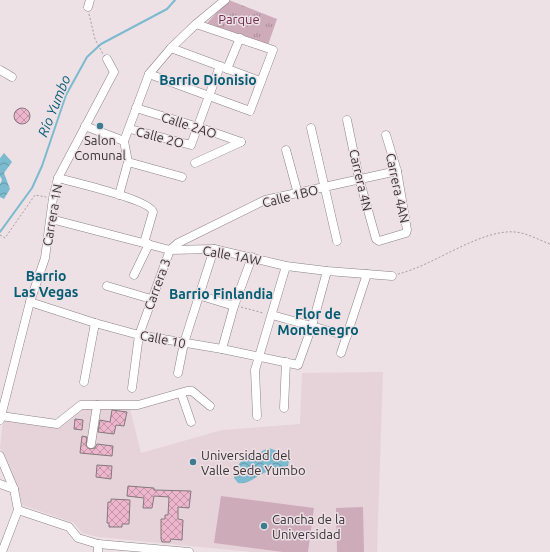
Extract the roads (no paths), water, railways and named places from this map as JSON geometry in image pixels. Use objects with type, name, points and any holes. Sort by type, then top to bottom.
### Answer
[{"type":"street","points":[[119,195],[128,162],[124,141],[130,129],[149,74],[171,48],[196,24],[225,0]]},
{"type":"street","points":[[149,74],[250,111],[260,81],[273,50],[196,24]]},
{"type":"street","points":[[198,127],[210,96],[240,38]]},
{"type":"street","points":[[171,48],[260,81]]},
{"type":"street","name":"Carrera 1N","points":[[0,418],[30,302],[45,258],[51,219],[52,198],[58,178],[114,72],[107,59]]},
{"type":"street","points":[[0,70],[12,77]]},
{"type":"street","name":"Calle 2AO","points":[[136,108],[241,142],[195,163]]},
{"type":"street","name":"Carrera 4N","points":[[348,120],[359,178],[376,239]]},
{"type":"street","points":[[85,126],[124,141]]},
{"type":"street","name":"Calle 2O","points":[[130,129],[191,146],[198,127]]},
{"type":"street","points":[[311,128],[337,241]]},
{"type":"street","name":"Carrera 4AN","points":[[376,239],[384,241],[406,233],[407,230],[397,171],[386,135]]},
{"type":"street","points":[[286,150],[298,194]]},
{"type":"street","points":[[128,162],[182,177]]},
{"type":"street","name":"Calle 1BO","points":[[170,250],[178,243],[265,200],[298,194],[359,178],[397,171]]},
{"type":"street","points":[[58,178],[119,195],[149,206],[153,212],[147,244],[134,275]]},
{"type":"street","name":"Calle 1AW","points":[[51,219],[170,250],[214,249],[286,266],[392,276]]},
{"type":"street","points":[[178,372],[184,343],[198,295],[214,249]]},
{"type":"street","name":"Carrera 3","points":[[132,388],[139,335],[170,250]]},
{"type":"street","points":[[222,349],[234,306],[252,257]]},
{"type":"street","points":[[257,416],[255,370],[286,266]]},
{"type":"street","points":[[312,326],[327,271]]},
{"type":"street","points":[[341,353],[367,274]]},
{"type":"street","points":[[107,286],[152,299]]},
{"type":"street","points":[[198,295],[234,306]]},
{"type":"street","name":"Calle 10","points":[[30,302],[95,323],[139,335],[222,349],[298,365],[312,326]]},
{"type":"street","points":[[272,315],[347,336]]},
{"type":"street","points":[[84,382],[95,323]]},
{"type":"street","points":[[284,408],[286,362]]},
{"type":"street","points":[[0,418],[57,424],[81,405],[138,405],[181,393],[192,392],[210,406]]},
{"type":"street","points":[[181,393],[191,422]]},
{"type":"street","points":[[91,444],[97,405]]},
{"type":"street","points":[[0,456],[14,489],[18,510],[2,552]]},
{"type":"street","points":[[0,484],[14,489]]},
{"type":"street","points":[[18,510],[69,527],[78,538],[98,548],[189,552]]},
{"type":"water","points":[[4,153],[12,162],[4,173],[10,189],[4,199],[0,197],[0,184],[2,180],[0,176],[0,158]]},
{"type":"water","points":[[269,448],[290,456],[288,466],[270,470],[248,482],[238,483],[234,478],[236,468],[245,456],[258,455],[262,451]]},
{"type":"waterway","name":"Río Yumbo","points":[[0,232],[32,188],[42,166],[66,95],[87,57],[101,44],[167,9],[175,0]]},
{"type":"place","name":"Salon Comunal","points":[[100,126]]},
{"type":"place","name":"Universidad del Valle Sede Yumbo","points":[[193,462]]},
{"type":"place","name":"Cancha de la Universidad","points":[[264,526]]},
{"type":"district","name":"Barrio Dionisio","points":[[208,80]]},
{"type":"district","name":"Barrio Las Vegas","points":[[46,284]]},
{"type":"district","name":"Barrio Finlandia","points":[[221,294]]},
{"type":"district","name":"Flor de Montenegro","points":[[318,322]]},
{"type":"park label","name":"Parque","points":[[239,19]]}]
